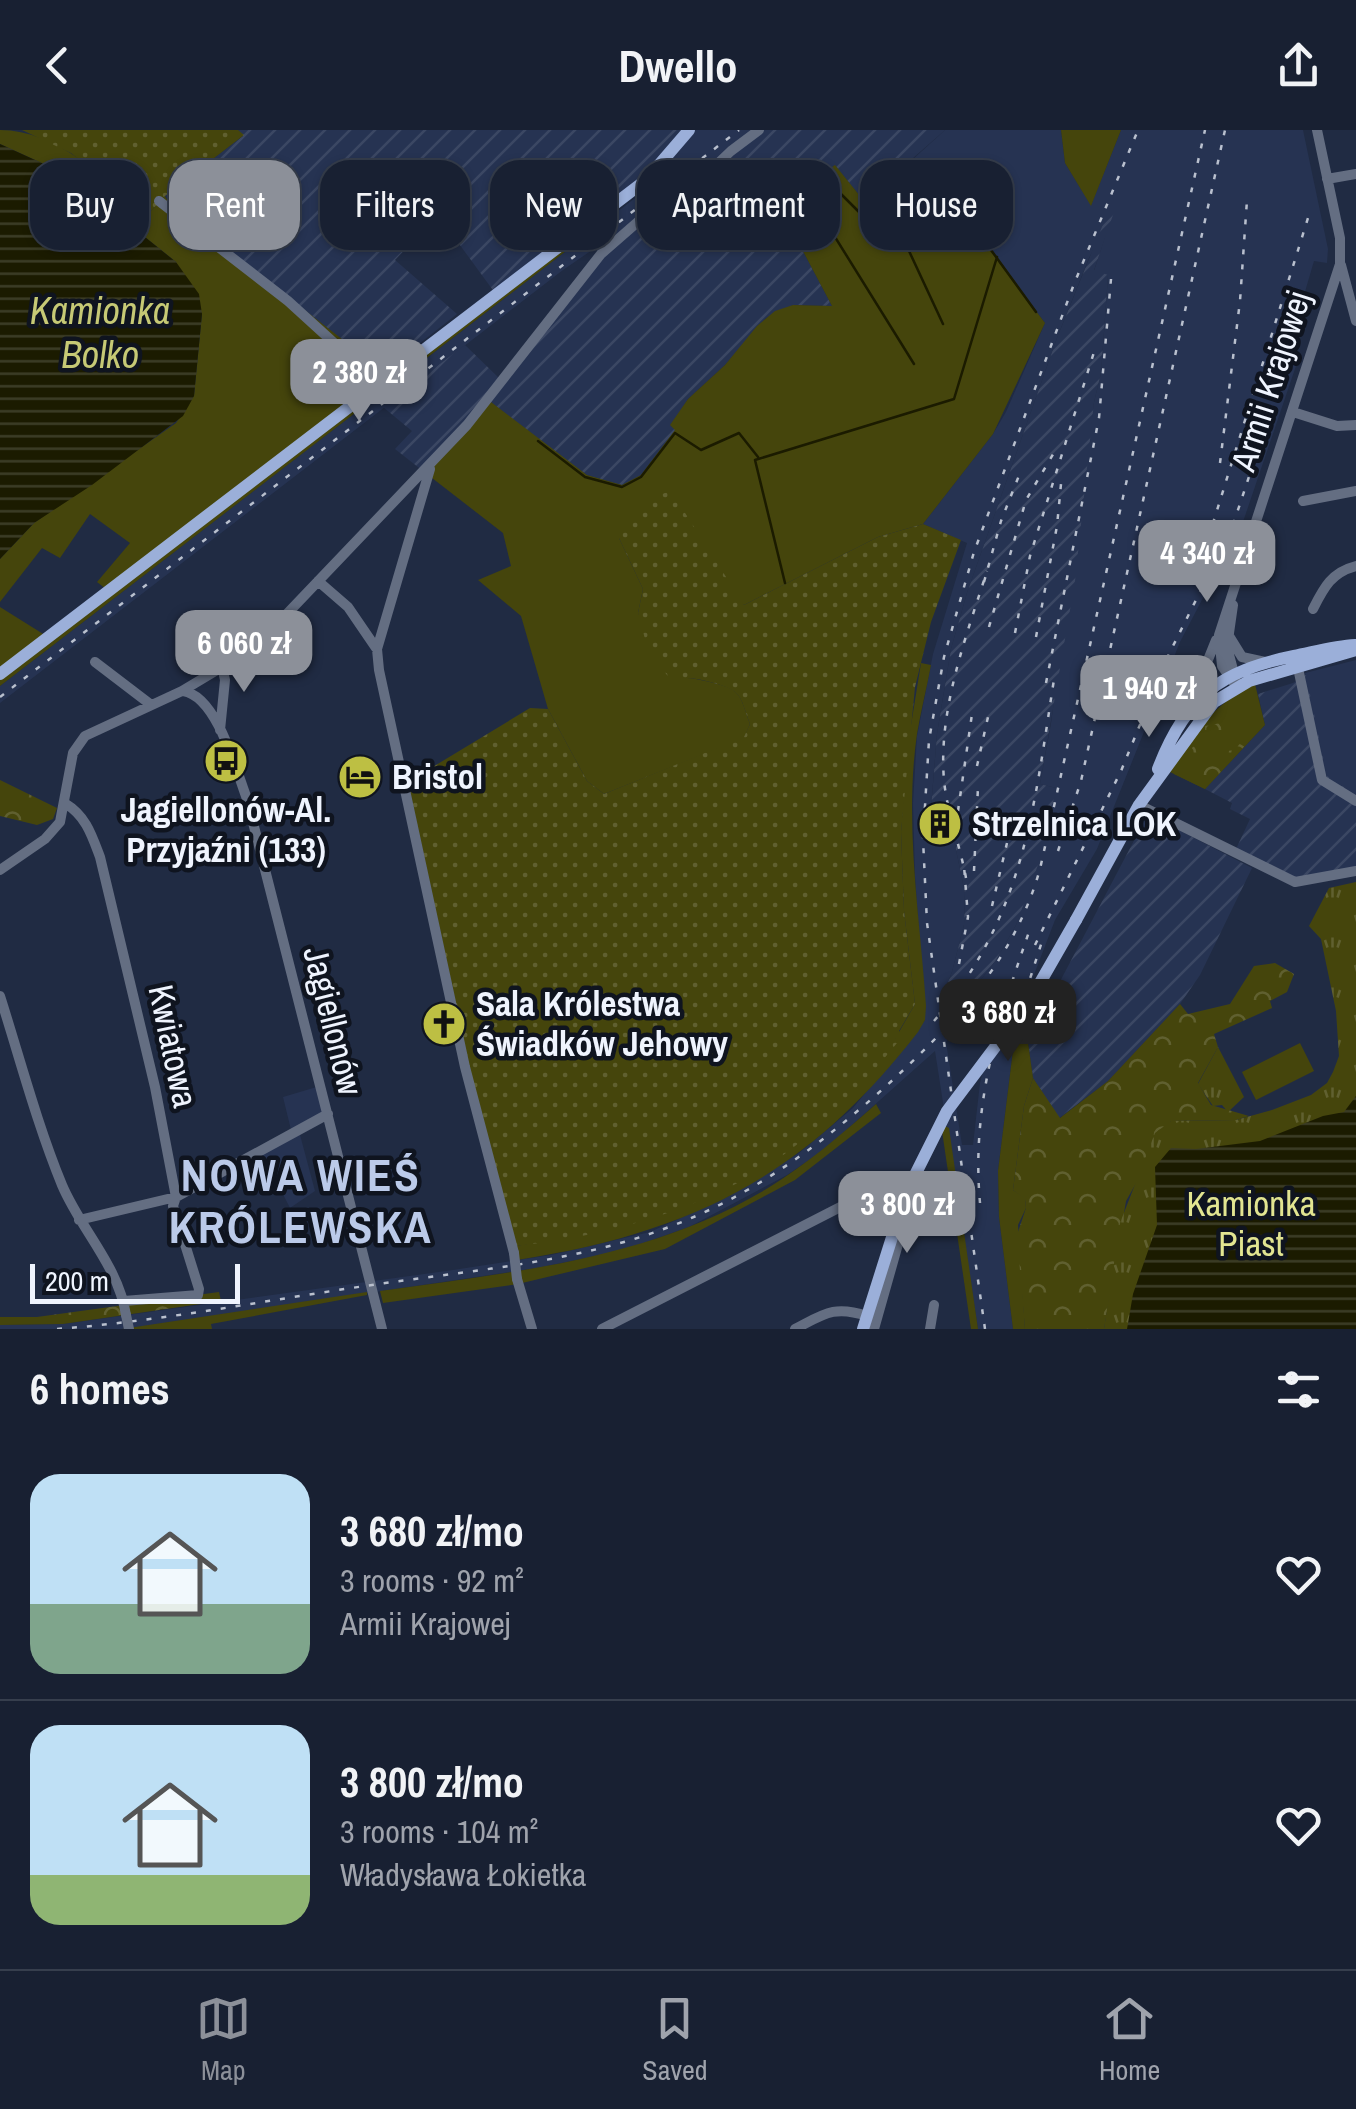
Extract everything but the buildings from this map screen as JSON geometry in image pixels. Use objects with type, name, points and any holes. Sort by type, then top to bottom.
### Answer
[{"type":"main road","points":[[664,160],[690,130]]},
{"type":"main road","points":[[0,674],[637,187]]},
{"type":"main road","points":[[1154,781],[1185,718],[1205,693],[1266,662],[1356,647]]},
{"type":"main road","points":[[868,1325],[906,1193],[947,1110],[1029,1002],[1154,781],[1233,678],[1298,668],[1356,647]]},
{"type":"street","points":[[725,160],[758,130]]},
{"type":"street","name":"Armii Krajowej","points":[[1233,678],[1224,635],[1340,264],[1340,238],[1317,130]]},
{"type":"street","points":[[1327,179],[1356,174]]},
{"type":"street","points":[[158,202],[301,311],[378,382]]},
{"type":"street","points":[[0,870],[60,822],[72,759],[89,732],[182,691],[222,667],[283,618],[467,425],[586,271],[637,224]]},
{"type":"street","points":[[1340,264],[1354,299],[1356,320]]},
{"type":"street","points":[[1293,412],[1337,426],[1356,424]]},
{"type":"street","points":[[377,649],[427,474],[438,455]]},
{"type":"street","points":[[1303,501],[1356,491]]},
{"type":"street","points":[[1313,609],[1337,572],[1356,566]]},
{"type":"street","points":[[318,581],[348,607],[377,649],[405,802],[444,977],[532,1329]]},
{"type":"street","points":[[1185,718],[1224,635],[1242,657],[1266,662]]},
{"type":"street","points":[[95,662],[150,704]]},
{"type":"street","name":"Jagiellonów","points":[[220,730],[225,680],[222,667]]},
{"type":"street","points":[[1298,668],[1322,780],[1356,801]]},
{"type":"street","name":"Jagiellonów","points":[[182,691],[204,700],[220,730],[259,838],[382,1329]]},
{"type":"street","name":"Kwiatowa","points":[[66,804],[86,822],[101,860],[155,1087],[176,1198],[173,1206],[199,1289],[198,1295],[124,1301]]},
{"type":"street","points":[[1139,805],[1295,882],[1356,871]]},
{"type":"street","points":[[0,996],[56,1166],[79,1220],[100,1249],[124,1301],[129,1329]]},
{"type":"street","points":[[79,1220],[176,1198],[328,1114]]},
{"type":"street","points":[[602,1329],[897,1178],[907,1178],[916,1184],[918,1197],[904,1223],[868,1325],[834,1310],[795,1329]]},
{"type":"street","points":[[930,1329],[934,1305]]},
{"type":"shaded area","points":[[238,130],[689,130],[662,160],[637,160],[637,180],[617,196],[617,160],[490,160],[490,250],[549,250],[495,293],[464,250],[470,250],[470,160],[320,160],[320,250],[405,250],[395,260],[457,314],[415,347],[409,342],[403,349],[404,356],[382,371],[227,250],[300,250],[300,160],[212,160],[243,136]]},
{"type":"shaded area","points":[[689,130],[759,130],[726,160],[667,160]]},
{"type":"shaded area","points":[[759,130],[945,130],[911,160],[860,160],[860,196],[840,172],[840,160],[723,160]]},
{"type":"shaded area","points":[[945,130],[1061,130],[1065,163],[1091,205],[1121,130],[1303,130],[1328,249],[1327,263],[1314,261],[1287,353],[1299,357],[1244,519],[1180,642],[1097,849],[1055,920],[1027,993],[1014,1042],[998,1171],[999,1217],[1013,1329],[978,1329],[935,1051],[824,1150],[787,1175],[689,1227],[621,1251],[537,1268],[125,1329],[0,1329],[0,1325],[63,1324],[453,1270],[551,1255],[650,1232],[729,1196],[799,1153],[853,1108],[925,1020],[915,876],[913,803],[917,736],[933,654],[967,543],[923,524],[993,434],[1045,323],[990,250],[1013,250],[1013,160],[912,160]],"holes":[[[1113,212],[1094,271],[1108,276],[1101,373],[1040,784],[1056,788],[1016,925],[996,960],[947,1023],[941,1000],[964,925],[965,893],[948,811],[931,808],[937,734],[951,649],[1057,338],[1089,258]],[[980,1001],[996,1017],[980,1083],[973,1145],[962,1145],[946,1042]]]},
{"type":"shaded area","points":[[637,197],[637,230],[617,244],[617,212]]},
{"type":"shaded area","points":[[1108,212],[1114,212],[1094,270],[1108,275],[1101,373],[1094,402],[1075,581],[1040,784],[1056,788],[1042,854],[1016,925],[996,960],[946,1024],[941,1000],[964,925],[965,893],[948,811],[931,809],[937,734],[951,649],[1057,338]]},
{"type":"shaded area","points":[[637,223],[637,250],[802,250],[832,306],[793,305],[766,318],[725,365],[688,399],[671,426],[676,429],[641,475],[622,485],[587,475],[573,465],[423,471],[395,449],[412,431],[383,407],[465,345],[501,380],[586,271],[608,250],[617,250],[617,242]]},
{"type":"shaded area","points":[[568,250],[592,250],[0,703],[0,686]]},
{"type":"shaded area","points":[[1356,660],[1356,795],[1327,777],[1305,673]]},
{"type":"shaded area","points":[[1306,675],[1327,776],[1356,795],[1356,871],[1305,883],[1236,849],[1250,819],[1230,809],[1232,803],[1205,789],[1265,725],[1258,694]]},
{"type":"shaded area","points":[[1148,814],[1252,868],[1200,975],[1180,1004],[1108,1081],[1059,1118],[1033,1078],[1026,1028],[1055,991]]},
{"type":"shaded area","points":[[320,1086],[328,1114],[299,1131],[315,1191],[290,1208],[261,1151],[292,1134],[283,1097]]},
{"type":"green space","points":[[0,130],[21,132],[81,160],[35,160],[0,144]]},
{"type":"green space","points":[[22,130],[238,130],[244,135],[212,160],[169,160],[169,193],[149,213],[149,160],[80,160]]},
{"type":"green space","points":[[1061,130],[1121,130],[1091,206],[1065,163]]},
{"type":"green space","points":[[840,171],[860,196],[860,250],[990,250],[1045,323],[993,434],[923,524],[878,537],[744,605],[619,538],[643,589],[638,613],[670,678],[700,680],[734,691],[750,724],[744,738],[604,794],[587,781],[548,709],[521,616],[478,580],[511,566],[503,533],[423,471],[487,399],[587,475],[622,485],[641,475],[675,430],[670,425],[688,399],[725,365],[757,326],[775,311],[793,305],[832,306],[802,250],[840,250]]},
{"type":"green space","points":[[165,196],[169,203],[169,250],[228,250],[388,375],[551,250],[567,250],[0,686],[0,607],[48,637],[106,589],[97,582],[130,543],[90,514],[60,558],[42,548],[0,602],[0,559],[34,523],[176,423],[194,396],[202,314],[176,262],[149,240],[149,213]]},
{"type":"green space","points":[[671,491],[744,605],[878,537],[923,524],[961,540],[931,622],[915,687],[901,832],[904,911],[915,1004],[899,1031],[901,1036],[895,1039],[897,1043],[855,1091],[810,1134],[747,1178],[684,1207],[618,1228],[516,1246],[501,1212],[408,782],[530,708],[548,709],[587,781],[604,794],[744,737],[750,724],[734,691],[700,680],[670,679],[648,650],[638,613],[643,589],[619,538],[620,529]]},
{"type":"green space","points":[[921,663],[931,665],[913,768],[914,870],[926,1006],[925,1020],[918,1032],[834,1124],[742,1189],[638,1233],[517,1260],[516,1246],[607,1230],[895,1039],[915,1004],[904,911],[901,832],[907,750]]},
{"type":"green space","points":[[1255,684],[1265,725],[1205,789],[1170,772],[1215,711]]},
{"type":"green space","points":[[1221,723],[1224,728],[1219,740],[1227,751],[1235,750],[1247,734],[1253,737],[1205,789],[1174,774],[1190,749],[1206,739],[1205,726]]},
{"type":"green space","points":[[0,780],[57,808],[53,819],[37,825],[0,816]]},
{"type":"green space","name":"Kamionka Piast","points":[[1356,882],[1356,1329],[1104,1329],[1120,1223],[1155,1133],[1171,1121],[1236,1120],[1272,1110],[1311,1095],[1327,1083],[1339,1056],[1336,1011],[1321,939],[1309,926],[1329,888]]},
{"type":"green space","points":[[1275,963],[1294,974],[1287,992],[1270,1001],[1272,1008],[1214,1034],[1218,1047],[1198,1083],[1211,1105],[1249,1116],[1236,1120],[1171,1121],[1126,1201],[1104,1329],[1025,1329],[1017,1235],[1026,1208],[1025,1199],[1013,1190],[1024,1106],[1033,1078],[1060,1118],[1108,1081],[1180,1004],[1188,1014],[1230,1004],[1254,966]]},
{"type":"green space","points":[[1026,1028],[1033,1078],[1024,1106],[1013,1190],[1025,1198],[1026,1208],[1018,1225],[1025,1329],[1013,1329],[999,1217],[998,1171],[1014,1042]]},
{"type":"green space","points":[[1300,1043],[1314,1071],[1256,1100],[1242,1072]]},
{"type":"green space","points":[[1218,1047],[1244,1097],[1228,1112],[1222,1105],[1213,1106],[1198,1084]]},
{"type":"green space","points":[[876,1104],[881,1113],[795,1180],[665,1249],[518,1284],[383,1303],[380,1291],[531,1269],[629,1247],[676,1231],[768,1188],[824,1149]]},
{"type":"green space","points":[[941,1124],[949,1128],[978,1329],[971,1329]]},
{"type":"green space","points":[[219,1292],[221,1301],[63,1324],[0,1325],[0,1317],[37,1317]]},
{"type":"green space","points":[[367,1292],[211,1324],[212,1329],[122,1329]]},
{"type":"water","name":"Kamionka Bolko","points":[[0,144],[35,160],[30,160],[30,250],[149,250],[149,240],[176,262],[199,294],[202,314],[194,396],[183,416],[34,523],[0,559]]},
{"type":"water","name":"Kamionka Piast","points":[[1356,1096],[1356,1329],[1127,1329],[1133,1294],[1157,1225],[1155,1167],[1171,1148],[1260,1141],[1323,1116],[1344,1112]]},
{"type":"waterway","points":[[840,193],[860,213]]},
{"type":"waterway","points":[[840,245],[914,364]]},
{"type":"waterway","points":[[909,250],[943,324]]},
{"type":"waterway","points":[[991,250],[1036,312]]},
{"type":"waterway","points":[[785,583],[755,460],[954,399],[997,257]]},
{"type":"waterway","points":[[538,441],[585,477],[622,487],[641,477],[675,433],[701,450],[739,433],[758,457]]},
{"type":"railway","points":[[0,697],[739,130]]},
{"type":"railway","points":[[985,1329],[927,923],[923,839],[929,740],[944,657],[974,552],[1074,284],[1138,130]]},
{"type":"railway","points":[[57,1329],[175,1316],[522,1264],[633,1239],[699,1215],[783,1168],[860,1109],[934,1040],[997,962],[1029,902],[1040,869],[1205,130]]},
{"type":"railway","points":[[1058,851],[1081,781],[1225,130]]},
{"type":"railway","points":[[1220,463],[1240,301],[1247,200]]},
{"type":"railway","points":[[1195,581],[1308,218]]},
{"type":"railway","points":[[1046,683],[1099,418],[1111,279]]},
{"type":"railway","points":[[1015,633],[1030,556],[1095,349]]},
{"type":"railway","points":[[1035,945],[1121,771],[1169,654],[1232,528],[1282,377]]},
{"type":"railway","points":[[989,627],[1026,500],[1055,451]]},
{"type":"railway","points":[[984,582],[1020,473]]},
{"type":"railway","points":[[1036,637],[1061,484]]},
{"type":"railway","points":[[966,878],[946,792],[943,754],[955,674],[987,571]]},
{"type":"railway","points":[[934,1021],[965,981],[1007,899],[1032,813],[1055,673]]},
{"type":"railway","points":[[958,811],[972,714]]},
{"type":"railway","points":[[977,766],[988,717]]},
{"type":"railway","points":[[974,871],[978,787]]},
{"type":"railway","points":[[992,906],[1007,843]]},
{"type":"railway","points":[[959,964],[968,917],[964,866]]},
{"type":"railway","points":[[980,1203],[980,1131],[990,1062],[1031,926]]},
{"type":"railway","points":[[1012,1035],[1044,935]]},
{"type":"place","name":"Jagiellonów-Al. Przyjaźni (133)","points":[[226,761]]},
{"type":"place","name":"Bristol","points":[[360,777]]},
{"type":"place","name":"Strzelnica LOK","points":[[940,824]]},
{"type":"place","name":"Sala Królestwa Świadków Jehowy","points":[[444,1024]]},
{"type":"district","name":"NOWA WIEŚ KRÓLEWSKA","points":[[301,1201]]}]
